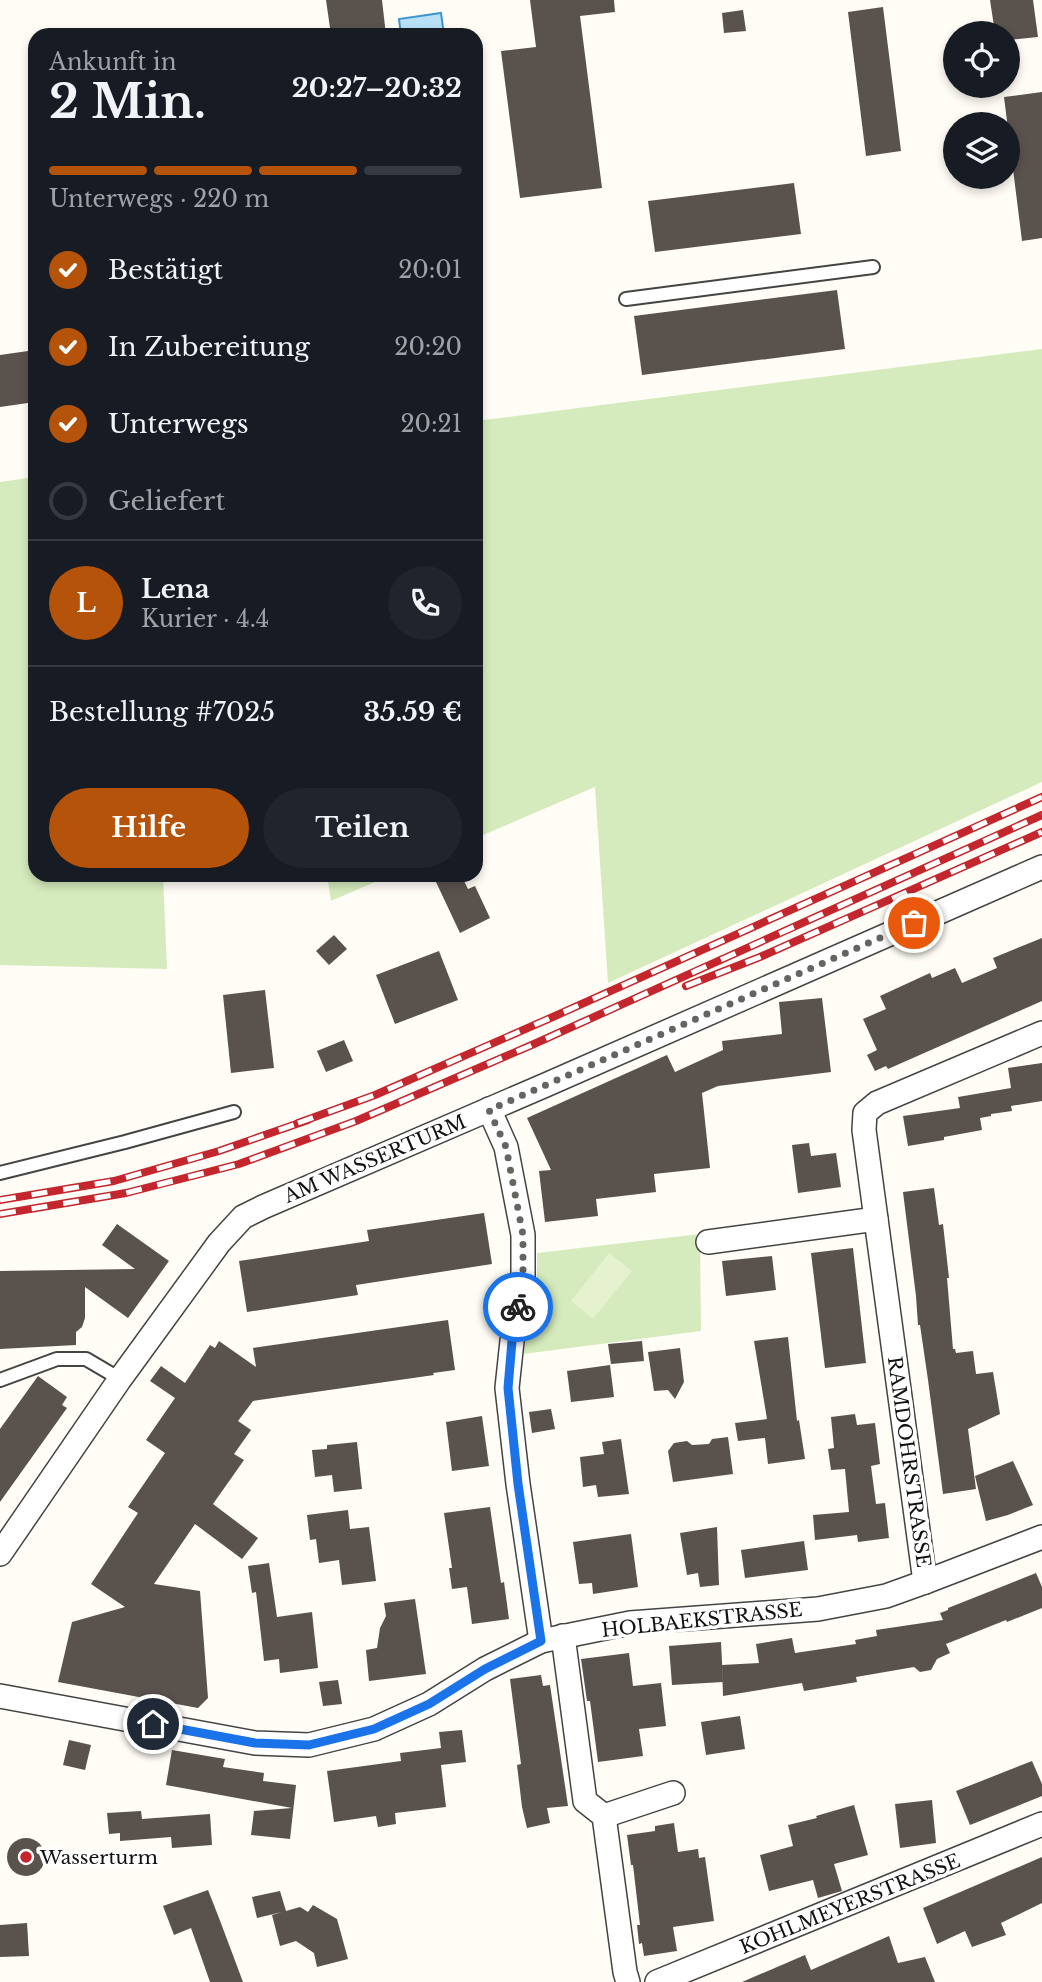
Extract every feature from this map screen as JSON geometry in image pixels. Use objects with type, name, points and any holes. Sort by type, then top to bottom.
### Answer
[{"type":"street","name":"AM WASSERTURM","points":[[0,1554],[120,1379],[219,1243],[243,1217],[1042,867]]},
{"type":"street","name":"RAMDOHRSTRASSE","points":[[1042,1033],[877,1103],[865,1112],[864,1130],[925,1582],[1042,1537]]},
{"type":"street","points":[[489,1110],[506,1147],[523,1235],[523,1286],[512,1341],[508,1388],[518,1484],[585,1801],[604,1816],[628,1982]]},
{"type":"street","points":[[708,1242],[876,1219]]},
{"type":"street","name":"HOLBAEKSTRASSE","points":[[0,1696],[255,1743],[309,1745],[374,1729],[429,1704],[485,1669],[552,1639],[631,1623],[818,1609],[886,1596],[925,1582]]},
{"type":"street","points":[[604,1816],[673,1793]]},
{"type":"street","name":"KOHLMEYERSTRASSE","points":[[657,1982],[1042,1825]]},
{"type":"lane","points":[[626,299],[873,267]]},
{"type":"lane","points":[[0,1172],[234,1112]]},
{"type":"lane","points":[[0,1380],[57,1359],[86,1359],[120,1379]]},
{"type":"green space","points":[[1042,349],[1042,782],[608,983],[595,787],[483,835],[483,420]]},
{"type":"green space","points":[[28,478],[28,882],[163,882],[167,969],[0,965],[0,482]]},
{"type":"green space","points":[[328,882],[375,882],[331,901]]},
{"type":"green space","points":[[700,1234],[701,1331],[523,1354],[537,1285],[537,1253]]},
{"type":"green space","points":[[609,1253],[632,1271],[593,1319],[571,1301]]},
{"type":"water","points":[[441,13],[443,28],[400,28],[399,19]]},
{"type":"building","points":[[326,0],[382,0],[385,28],[330,28]]},
{"type":"building","points":[[530,0],[614,0],[615,12],[580,16],[602,188],[520,198],[501,51],[536,47]]},
{"type":"building","points":[[990,0],[1033,0],[1038,37],[1020,39],[1020,21],[993,21]]},
{"type":"building","points":[[883,7],[901,151],[866,156],[848,12]]},
{"type":"building","points":[[743,10],[746,31],[724,33],[722,13]]},
{"type":"building","points":[[1042,92],[1042,238],[1022,241],[1016,189],[1020,189],[1020,112],[1006,112],[1004,98],[1020,98],[1020,95]]},
{"type":"building","points":[[794,183],[801,234],[655,252],[648,201]]},
{"type":"building","points":[[837,290],[845,349],[642,375],[634,316]]},
{"type":"building","points":[[28,351],[28,403],[0,407],[0,355]]},
{"type":"building","points":[[436,882],[464,882],[468,889],[475,886],[490,918],[460,933]]},
{"type":"building","points":[[334,935],[347,949],[329,965],[316,951]]},
{"type":"building","points":[[1042,938],[1042,1001],[888,1069],[886,1066],[875,1071],[867,1055],[877,1050],[863,1019],[886,1009],[880,996],[930,973],[932,978],[955,968],[962,983],[997,968],[993,958]]},
{"type":"building","points":[[439,951],[458,1000],[395,1024],[376,975]]},
{"type":"building","points":[[265,990],[274,1068],[231,1073],[223,995]]},
{"type":"building","points":[[822,998],[831,1072],[718,1086],[702,1093],[710,1168],[654,1174],[656,1192],[596,1199],[598,1216],[545,1222],[539,1171],[551,1170],[527,1118],[667,1055],[675,1072],[723,1050],[722,1041],[782,1034],[779,1002]]},
{"type":"building","points":[[344,1040],[353,1061],[326,1072],[317,1051]]},
{"type":"building","points":[[1042,1063],[1042,1101],[1011,1106],[1012,1111],[980,1118],[982,1130],[908,1146],[903,1116],[960,1108],[958,1097],[1011,1088],[1008,1068]]},
{"type":"building","points":[[809,1143],[811,1156],[836,1153],[841,1187],[798,1193],[792,1145]]},
{"type":"building","points":[[934,1188],[939,1225],[943,1224],[953,1349],[956,1353],[973,1351],[976,1374],[993,1372],[1000,1414],[968,1429],[976,1489],[943,1494],[918,1325],[903,1192]]},
{"type":"building","points":[[484,1213],[492,1264],[356,1285],[358,1295],[247,1312],[239,1261],[369,1241],[367,1230]]},
{"type":"building","points":[[117,1224],[169,1261],[128,1318],[85,1287],[85,1318],[82,1327],[76,1332],[76,1345],[0,1349],[0,1271],[135,1269],[102,1245]]},
{"type":"building","points":[[853,1248],[866,1363],[825,1368],[811,1253]]},
{"type":"building","points":[[772,1256],[776,1290],[726,1296],[722,1261]]},
{"type":"building","points":[[448,1320],[455,1370],[253,1401],[238,1421],[251,1430],[234,1454],[244,1460],[213,1504],[258,1538],[242,1559],[195,1524],[154,1584],[200,1591],[208,1698],[198,1708],[58,1682],[72,1622],[125,1607],[91,1584],[138,1513],[128,1507],[165,1453],[146,1440],[175,1398],[150,1381],[161,1366],[185,1383],[210,1345],[215,1348],[219,1341],[256,1367],[253,1348]]},
{"type":"building","points":[[788,1337],[797,1421],[799,1420],[805,1459],[768,1464],[765,1438],[738,1441],[735,1423],[767,1419],[754,1341]]},
{"type":"building","points":[[642,1341],[644,1361],[611,1364],[608,1344]]},
{"type":"building","points":[[680,1348],[684,1382],[675,1399],[668,1390],[654,1391],[648,1352]]},
{"type":"building","points":[[610,1365],[614,1397],[571,1402],[567,1371]]},
{"type":"building","points":[[38,1376],[67,1397],[62,1405],[67,1408],[0,1502],[0,1429]]},
{"type":"building","points":[[551,1409],[555,1429],[532,1433],[529,1412]]},
{"type":"building","points":[[855,1414],[857,1425],[875,1423],[880,1464],[871,1466],[876,1504],[885,1503],[889,1538],[858,1542],[857,1535],[815,1540],[813,1515],[849,1512],[845,1469],[831,1470],[828,1449],[834,1448],[831,1417]]},
{"type":"building","points":[[482,1416],[489,1466],[452,1471],[446,1422]]},
{"type":"building","points":[[728,1437],[733,1474],[673,1482],[668,1451],[674,1443],[687,1441],[692,1445],[709,1444],[712,1439]]},
{"type":"building","points":[[621,1439],[629,1494],[598,1497],[596,1485],[583,1487],[580,1457],[604,1454],[602,1442]]},
{"type":"building","points":[[357,1442],[362,1489],[334,1492],[332,1475],[315,1477],[312,1450],[327,1449],[327,1445]]},
{"type":"building","points":[[1013,1461],[1033,1505],[986,1521],[975,1476]]},
{"type":"building","points":[[490,1507],[509,1619],[472,1624],[467,1587],[452,1589],[449,1568],[452,1568],[444,1513]]},
{"type":"building","points":[[348,1510],[350,1529],[369,1527],[376,1581],[342,1585],[339,1560],[319,1563],[316,1539],[310,1540],[307,1515]]},
{"type":"building","points":[[717,1527],[719,1585],[700,1587],[698,1573],[687,1575],[680,1533]]},
{"type":"building","points":[[631,1534],[638,1587],[593,1594],[592,1583],[579,1584],[573,1542]]},
{"type":"building","points":[[804,1541],[808,1570],[745,1578],[741,1550]]},
{"type":"building","points":[[269,1563],[277,1617],[312,1612],[318,1668],[280,1673],[279,1659],[264,1661],[256,1592],[252,1593],[248,1566]]},
{"type":"building","points":[[1036,1573],[1042,1587],[1042,1608],[946,1644],[950,1653],[937,1659],[931,1670],[920,1672],[914,1667],[856,1677],[857,1682],[804,1691],[802,1683],[723,1696],[722,1665],[759,1663],[756,1644],[792,1638],[795,1653],[856,1644],[855,1640],[877,1636],[876,1630],[943,1620],[940,1613],[948,1608]]},
{"type":"building","points":[[415,1599],[426,1674],[369,1681],[366,1650],[377,1648],[380,1628],[386,1616],[384,1603]]},
{"type":"building","points":[[721,1642],[723,1682],[672,1685],[669,1646]]},
{"type":"building","points":[[629,1653],[633,1686],[661,1683],[666,1726],[639,1729],[643,1756],[598,1762],[581,1659]]},
{"type":"building","points":[[541,1675],[543,1686],[550,1685],[568,1806],[547,1808],[550,1823],[527,1828],[517,1765],[521,1764],[510,1679]]},
{"type":"building","points":[[338,1680],[342,1704],[323,1706],[319,1682]]},
{"type":"building","points":[[740,1716],[745,1749],[706,1755],[701,1722]]},
{"type":"building","points":[[462,1730],[466,1762],[441,1765],[446,1807],[395,1813],[396,1824],[378,1827],[376,1816],[334,1822],[327,1771],[401,1761],[400,1753],[441,1748],[439,1732]]},
{"type":"building","points":[[69,1740],[91,1745],[85,1770],[63,1765]]},
{"type":"building","points":[[172,1750],[225,1759],[223,1767],[264,1773],[263,1781],[296,1785],[290,1839],[251,1835],[254,1811],[292,1808],[166,1785]]},
{"type":"building","points":[[1032,1761],[1042,1784],[1042,1796],[970,1825],[956,1791]]},
{"type":"building","points":[[932,1800],[936,1843],[900,1848],[895,1804]]},
{"type":"building","points":[[854,1805],[868,1855],[834,1864],[842,1891],[818,1898],[813,1880],[769,1891],[760,1855],[793,1846],[788,1825]]},
{"type":"building","points":[[141,1811],[142,1819],[210,1814],[212,1845],[172,1848],[171,1837],[120,1841],[120,1833],[109,1834],[107,1813]]},
{"type":"building","points":[[674,1823],[678,1852],[698,1849],[699,1858],[705,1857],[714,1921],[673,1927],[677,1951],[644,1956],[642,1943],[639,1944],[637,1925],[640,1925],[627,1835],[655,1831],[655,1826]]},
{"type":"building","name":"Wasserturm","points":[[26,1838],[39,1844],[45,1857],[39,1870],[26,1876],[13,1870],[7,1857],[13,1844]]},
{"type":"building","points":[[1042,1857],[1042,1903],[1001,1923],[1006,1935],[972,1947],[965,1931],[937,1944],[923,1908]]},
{"type":"building","points":[[208,1890],[243,1982],[210,1982],[191,1928],[174,1935],[163,1906]]},
{"type":"building","points":[[280,1891],[286,1911],[300,1907],[308,1912],[313,1905],[337,1919],[348,1959],[317,1967],[314,1953],[296,1941],[280,1946],[272,1915],[282,1912],[257,1918],[252,1897]]},
{"type":"building","points":[[27,1923],[29,1956],[0,1957],[0,1925]]},
{"type":"building","points":[[889,1936],[898,1963],[925,1957],[935,1982],[742,1982],[805,1955],[811,1970]]},
{"type":"railway","points":[[298,1123],[375,1095],[1042,797]]},
{"type":"railway","points":[[0,1214],[126,1193],[239,1164],[356,1121],[534,1044],[1042,815]]},
{"type":"railway","points":[[686,986],[760,957],[1042,832]]},
{"type":"railway","points":[[0,1200],[114,1181],[219,1151],[308,1120]]},
{"type":"way so far","points":[[518,1307],[523,1286],[523,1235],[506,1147],[489,1110],[914,923]]},
{"type":"place","name":"Wasserturm","points":[[26,1857]]},
{"type":"route","points":[[153,1724],[255,1743],[309,1745],[374,1729],[429,1704],[485,1669],[541,1641],[518,1484],[508,1388],[518,1307]]}]
